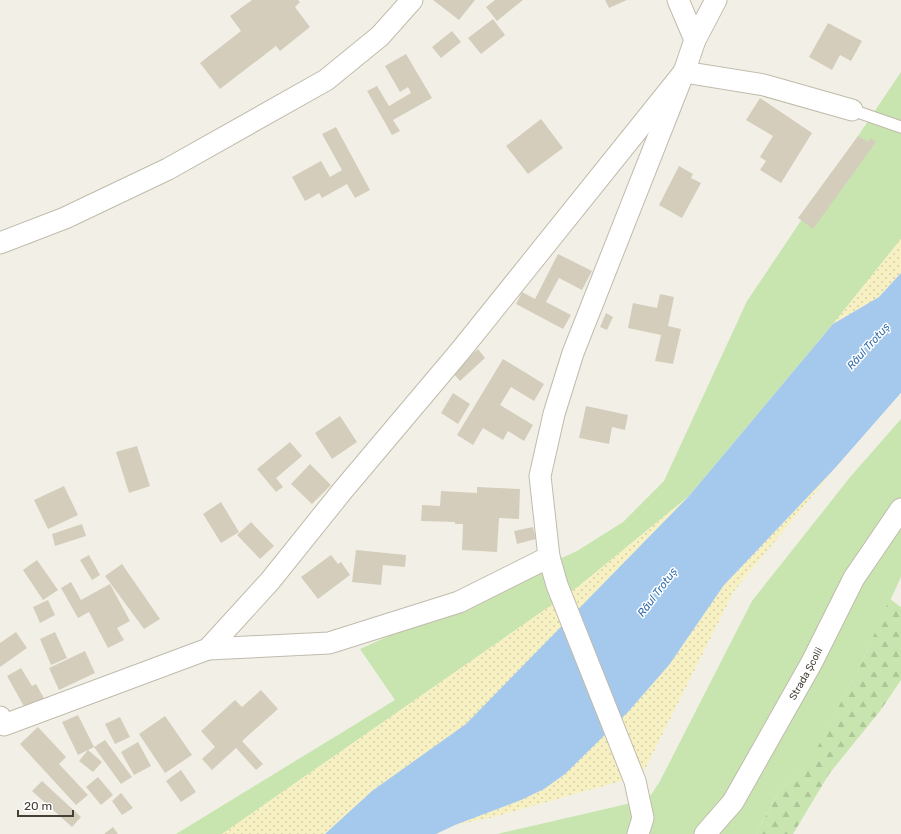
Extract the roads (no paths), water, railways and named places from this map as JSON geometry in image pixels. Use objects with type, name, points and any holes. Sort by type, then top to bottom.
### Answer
[{"type":"street","points":[[0,243],[65,218],[168,169],[326,80],[380,36],[412,0]]},
{"type":"street","points":[[678,0],[695,40]]},
{"type":"street","points":[[638,834],[643,818],[635,781],[557,585],[549,557],[540,476],[554,414],[573,353],[684,72],[695,40],[716,0]]},
{"type":"street","points":[[684,72],[764,85],[852,110]]},
{"type":"street","points":[[208,649],[270,581],[343,490],[461,350],[684,72]]},
{"type":"street","name":"Strada Școlii","points":[[705,834],[733,802],[812,662],[854,578],[901,509]]},
{"type":"street","points":[[1,723],[208,649],[329,643],[460,602],[549,557]]},
{"type":"lane","points":[[852,110],[901,127]]},
{"type":"water","name":"Râul Trotuș","points":[[901,273],[901,393],[837,466],[724,585],[669,665],[627,713],[565,774],[544,789],[521,800],[455,825],[436,834],[325,834],[372,791],[466,724],[689,496],[833,324],[879,297]]}]
